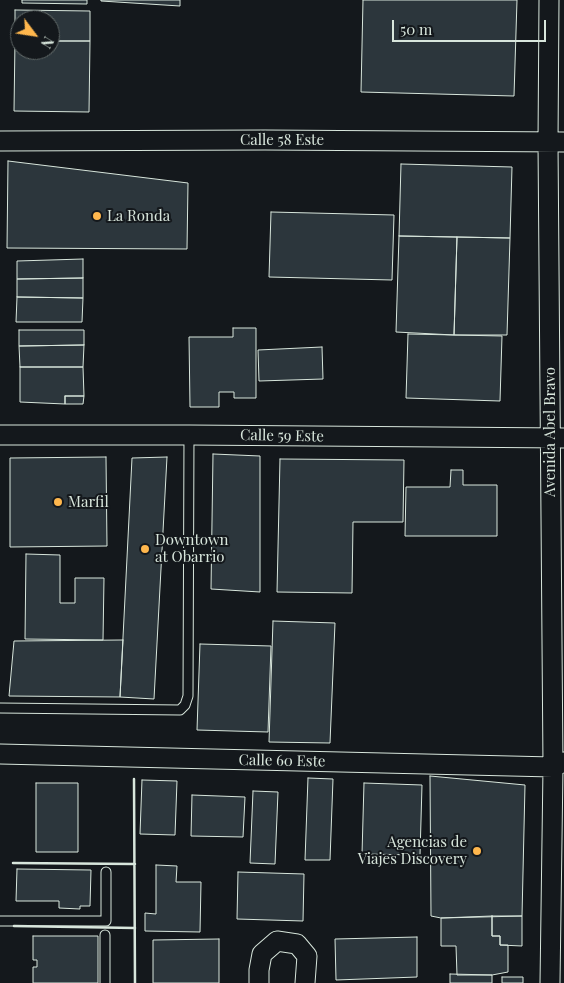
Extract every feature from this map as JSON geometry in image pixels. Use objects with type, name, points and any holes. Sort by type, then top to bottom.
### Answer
[{"type":"street","name":"Avenida Abel Bravo","points":[[549,0],[556,142],[559,764],[550,983]]},
{"type":"street","name":"Calle 58 Este","points":[[0,141],[556,142]]},
{"type":"street","name":"Calle 59 Este","points":[[0,435],[557,439]]},
{"type":"street","name":"Calle 60 Este","points":[[0,754],[559,764]]},
{"type":"street","points":[[258,983],[262,954],[277,941],[296,944],[307,956],[306,983]]},
{"type":"lane","points":[[0,708],[180,710],[185,706],[188,696],[189,435]]},
{"type":"lane","points":[[0,921],[106,921],[106,872]]},
{"type":"lane","points":[[105,935],[105,983]]},
{"type":"building","points":[[22,0],[87,0],[87,4],[22,3]]},
{"type":"building","points":[[180,0],[180,6],[101,1]]},
{"type":"building","points":[[363,0],[517,0],[514,96],[361,92]]},
{"type":"building","points":[[60,11],[90,11],[90,41],[60,41]]},
{"type":"building","points":[[60,41],[90,41],[89,112],[14,111],[15,60],[60,60]]},
{"type":"building","name":"La Ronda","points":[[8,161],[188,183],[187,249],[7,248]]},
{"type":"building","points":[[401,164],[512,167],[510,238],[399,236]]},
{"type":"building","points":[[271,212],[394,215],[392,280],[269,277]]},
{"type":"building","points":[[399,236],[457,237],[454,335],[396,332]]},
{"type":"building","points":[[457,237],[510,238],[507,335],[454,335]]},
{"type":"building","points":[[83,259],[83,278],[17,279],[17,261]]},
{"type":"building","points":[[83,278],[83,298],[17,297],[17,279]]},
{"type":"building","points":[[17,297],[83,298],[82,322],[16,322]]},
{"type":"building","points":[[233,328],[256,328],[256,398],[234,398],[234,392],[219,392],[219,407],[190,407],[189,337],[233,337]]},
{"type":"building","points":[[19,330],[84,330],[84,345],[19,346]]},
{"type":"building","points":[[408,334],[502,336],[500,401],[406,398]]},
{"type":"building","points":[[84,345],[83,367],[20,367],[19,346]]},
{"type":"building","points":[[322,347],[323,379],[259,381],[258,350]]},
{"type":"building","points":[[20,367],[83,367],[84,396],[65,396],[65,404],[20,402]]},
{"type":"building","points":[[65,396],[84,396],[83,404],[65,404]]},
{"type":"building","name":"Downtown at Obarrio","points":[[213,454],[260,456],[260,592],[211,589]]},
{"type":"building","name":"Marfil","points":[[106,457],[107,546],[10,547],[10,458]]},
{"type":"building","name":"Downtown at Obarrio","points":[[167,457],[154,699],[120,697],[132,458]]},
{"type":"building","points":[[280,459],[404,460],[403,522],[353,522],[352,593],[277,592]]},
{"type":"building","points":[[451,470],[463,470],[463,485],[497,485],[497,536],[405,536],[406,487],[450,487]]},
{"type":"building","points":[[26,554],[60,555],[60,603],[75,603],[75,578],[104,578],[103,640],[25,639]]},
{"type":"building","points":[[273,621],[335,623],[330,743],[269,742]]},
{"type":"building","points":[[123,640],[120,697],[9,696],[14,641]]},
{"type":"building","points":[[200,644],[271,646],[268,732],[197,730]]},
{"type":"building","name":"Agencias de Viajes Discovery","points":[[430,776],[525,785],[522,916],[441,918],[431,916]]},
{"type":"building","points":[[308,778],[333,779],[330,860],[305,860]]},
{"type":"building","points":[[142,780],[177,781],[175,835],[140,834]]},
{"type":"building","points":[[36,783],[78,783],[78,852],[36,852]]},
{"type":"building","points":[[364,783],[422,785],[420,855],[362,854]]},
{"type":"building","points":[[253,791],[278,792],[275,864],[250,863]]},
{"type":"building","points":[[192,795],[245,797],[243,837],[191,836]]},
{"type":"building","points":[[156,865],[177,866],[176,882],[201,882],[200,932],[145,931],[145,913],[156,914]]},
{"type":"building","points":[[17,869],[91,870],[90,906],[80,906],[80,909],[59,908],[59,901],[16,901]]},
{"type":"building","points":[[238,872],[304,874],[303,921],[237,919]]},
{"type":"building","points":[[492,916],[522,916],[522,946],[500,945],[500,936],[492,936]]},
{"type":"building","points":[[492,916],[492,936],[500,936],[500,945],[508,945],[508,972],[492,975],[457,975],[456,946],[441,946],[441,918]]},
{"type":"building","points":[[33,936],[98,936],[98,983],[33,983],[33,967],[37,967],[37,960],[33,960]]},
{"type":"building","points":[[417,937],[417,977],[336,980],[335,939]]},
{"type":"building","points":[[219,939],[219,983],[153,983],[153,940]]},
{"type":"building","points":[[450,974],[492,975],[492,983],[450,983]]},
{"type":"building","points":[[502,977],[523,977],[523,983],[502,983]]},
{"type":"wall","points":[[134,779],[135,983]]},
{"type":"wall","points":[[13,863],[135,864]]},
{"type":"wall","points":[[14,926],[135,928]]},
{"type":"place","name":"La Ronda","points":[[97,216]]},
{"type":"place","name":"Marfil","points":[[58,502]]},
{"type":"place","name":"Downtown at Obarrio","points":[[145,549]]},
{"type":"place","name":"Agencias de Viajes Discovery","points":[[477,851]]}]
